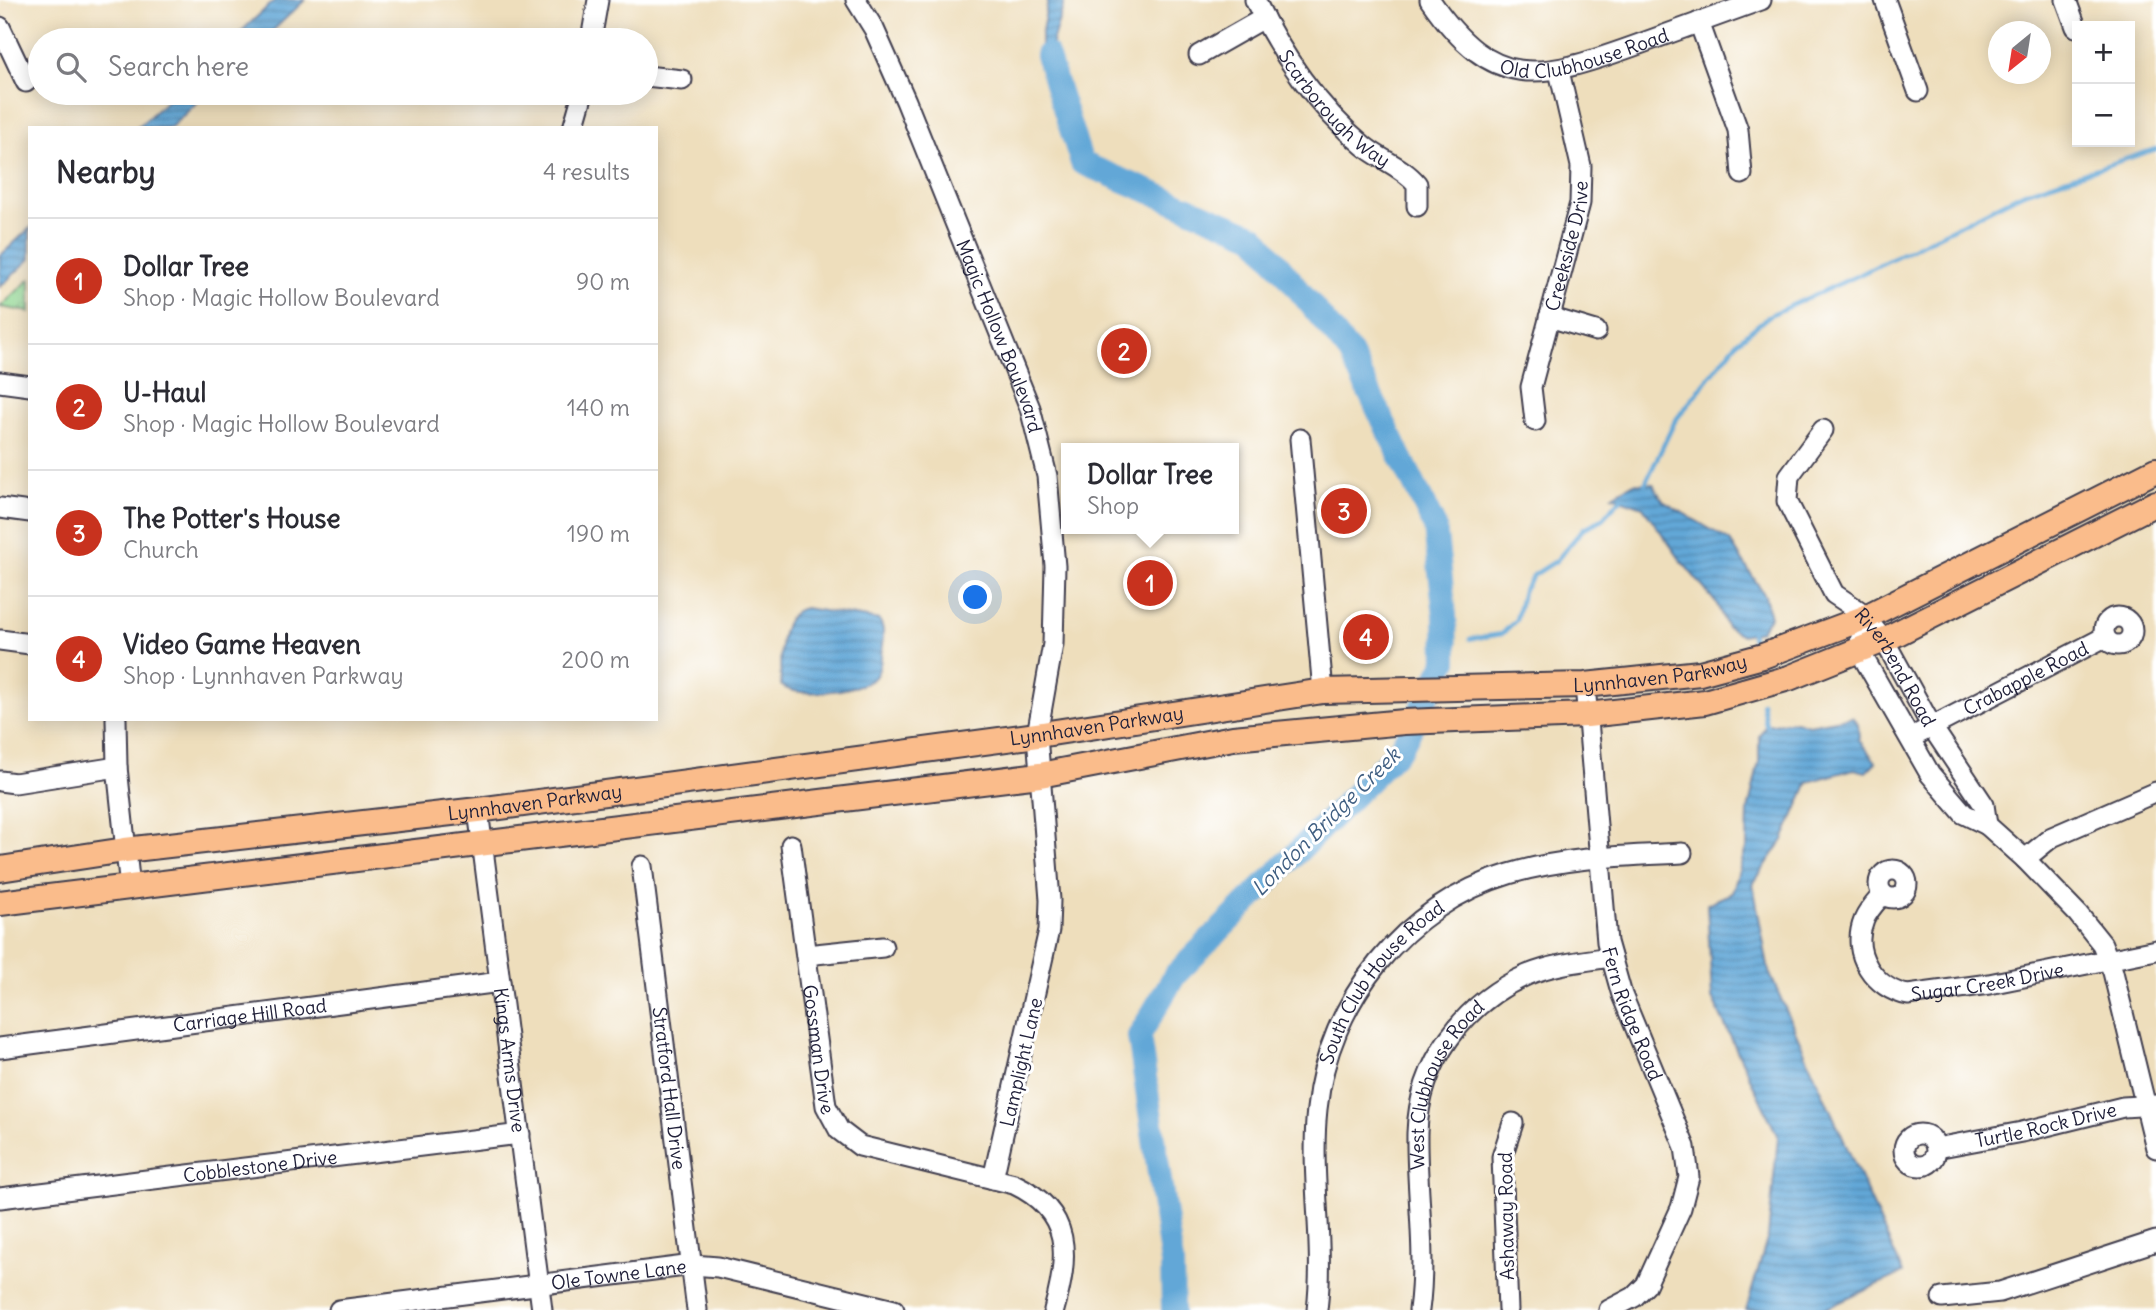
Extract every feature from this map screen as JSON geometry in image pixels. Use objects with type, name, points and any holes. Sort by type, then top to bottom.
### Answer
[{"type":"main road","name":"Lynnhaven Parkway","points":[[0,869],[125,850],[478,810],[1037,735],[1323,691],[1585,685],[1700,673],[1763,656],[1864,618],[2156,470]]},
{"type":"main road","name":"Lynnhaven Parkway","points":[[0,903],[1040,775],[1203,743],[1404,722],[1587,715],[1705,702],[1789,678],[1884,640],[2156,503]]},
{"type":"main road","points":[[1203,743],[1231,730],[1299,718],[1317,705],[1323,691]]},
{"type":"street","points":[[593,28],[598,0]]},
{"type":"street","name":"Magic Hollow Boulevard","points":[[856,0],[874,29],[906,101],[1030,408],[1041,446],[1053,514],[1056,605],[1053,644],[1037,735],[1040,775]]},
{"type":"street","name":"Scarborough Way","points":[[1255,0],[1292,63],[1337,120],[1365,147],[1416,184],[1417,206]]},
{"type":"street","name":"Old Clubhouse Road","points":[[1430,0],[1452,32],[1480,56],[1516,70],[1559,71],[1761,0]]},
{"type":"street","points":[[1885,0],[1918,91]]},
{"type":"street","points":[[2066,0],[2074,21]]},
{"type":"street","points":[[1199,55],[1264,18]]},
{"type":"street","points":[[1699,22],[1738,130],[1742,174]]},
{"type":"street","points":[[0,27],[26,82]]},
{"type":"street","name":"Creekside Drive","points":[[1535,421],[1531,387],[1580,202],[1582,182],[1559,71]]},
{"type":"street","points":[[658,77],[682,80]]},
{"type":"street","points":[[574,126],[580,105]]},
{"type":"street","points":[[1549,317],[1597,331]]},
{"type":"street","points":[[0,382],[28,386]]},
{"type":"street","points":[[1823,430],[1789,476],[1787,500],[1830,588],[1864,618]]},
{"type":"street","points":[[1300,439],[1323,691]]},
{"type":"street","points":[[0,508],[28,512]]},
{"type":"street","name":"Riverbend Road","points":[[1864,618],[1884,640],[1932,727],[1984,805],[1987,825]]},
{"type":"street","name":"Riverbend Road","points":[[1864,618],[1859,650],[1930,774],[1964,814],[1987,825],[2025,859],[2089,926],[2110,961],[2151,1105],[2156,1148]]},
{"type":"street","name":"Crabapple Road","points":[[1910,738],[2105,637]]},
{"type":"street","points":[[0,640],[28,644]]},
{"type":"street","name":"Fern Ridge Road","points":[[1585,685],[1611,957],[1633,1024],[1685,1147],[1689,1177],[1681,1208],[1646,1285],[1634,1297],[1609,1310]]},
{"type":"street","points":[[116,721],[117,767],[130,888]]},
{"type":"street","points":[[0,781],[15,783],[117,767]]},
{"type":"street","name":"Lamplight Lane","points":[[993,1179],[1049,930],[1050,900],[1040,775]]},
{"type":"street","points":[[2025,859],[2053,837],[2156,792]]},
{"type":"street","name":"Kings Arms Drive","points":[[478,810],[542,1310]]},
{"type":"street","name":"Gossman Drive","points":[[791,845],[826,1106],[839,1130],[860,1146],[993,1179]]},
{"type":"street","name":"South Club House Road","points":[[1317,1310],[1320,1264],[1317,1108],[1331,1046],[1358,990],[1395,943],[1451,898],[1512,873],[1600,857],[1682,853]]},
{"type":"street","name":"Stratford Hall Drive","points":[[642,866],[697,1310]]},
{"type":"street","name":"Sugar Creek Drive","points":[[1883,894],[1863,921],[1860,943],[1867,967],[1875,979],[1896,993],[1908,995],[1961,988],[2156,950]]},
{"type":"street","points":[[806,955],[883,947]]},
{"type":"street","name":"West Clubhouse Road","points":[[1419,1310],[1419,1110],[1431,1070],[1441,1049],[1472,1012],[1506,986],[1546,969],[1611,957]]},
{"type":"street","name":"Carriage Hill Road","points":[[0,1048],[500,982]]},
{"type":"street","name":"Turtle Rock Drive","points":[[1936,1147],[2022,1132],[2123,1107],[2151,1105]]},
{"type":"street","name":"Ashaway Road","points":[[1508,1310],[1502,1157],[1513,1123]]},
{"type":"street","name":"Cobblestone Drive","points":[[0,1198],[520,1134]]},
{"type":"street","points":[[993,1179],[1014,1184],[1036,1198],[1057,1223],[1063,1237],[1065,1264],[1054,1310]]},
{"type":"street","points":[[1942,1298],[2000,1292],[2156,1241]]},
{"type":"street","name":"Ole Towne Lane","points":[[339,1310],[693,1265],[718,1267],[894,1310]]},
{"type":"green space","points":[[28,281],[28,312],[0,307]]},
{"type":"water","points":[[275,0],[305,0],[276,28],[245,28]]},
{"type":"water","points":[[1048,0],[1065,0],[1048,56],[1041,49],[1041,36]]},
{"type":"water","points":[[162,105],[194,105],[172,126],[139,126]]},
{"type":"water","points":[[28,230],[28,261],[0,287],[0,256]]},
{"type":"water","points":[[1634,483],[1653,484],[1663,501],[1730,541],[1765,596],[1770,617],[1760,631],[1742,635],[1727,627],[1717,604],[1682,562],[1643,507],[1612,496]]},
{"type":"water","points":[[805,608],[879,620],[883,639],[879,667],[874,678],[855,687],[827,692],[799,692],[781,685],[784,628],[796,612]]},
{"type":"water","points":[[1852,717],[1858,724],[1859,740],[1876,762],[1866,772],[1854,769],[1808,782],[1783,840],[1753,884],[1769,972],[1903,1273],[1823,1310],[1746,1310],[1768,1236],[1778,1137],[1712,998],[1707,904],[1732,893],[1747,845],[1748,811],[1759,762],[1759,736],[1766,725],[1796,721],[1809,725]]},
{"type":"waterway","name":"London Bridge Creek","points":[[1047,55],[1082,163],[1255,236],[1350,353],[1435,527],[1445,615],[1446,661],[1401,748],[1175,975],[1139,1036],[1172,1263],[1173,1310]]},
{"type":"waterway","points":[[1645,484],[1675,421],[1738,341],[1770,315],[1859,275],[2023,193],[2156,149]]},
{"type":"waterway","points":[[1470,639],[1502,634],[1516,620],[1523,591],[1534,575],[1556,561],[1584,528],[1601,520],[1621,499]]},
{"type":"waterway","points":[[1751,633],[1753,642]]},
{"type":"waterway","points":[[1762,703],[1766,725]]},
{"type":"place","name":"U-Haul","points":[[1124,351]]},
{"type":"place","name":"The Potter's House","points":[[1344,511]]},
{"type":"place","name":"Dollar Tree","points":[[1150,583]]},
{"type":"place","name":"Video Game Heaven","points":[[1366,637]]}]
